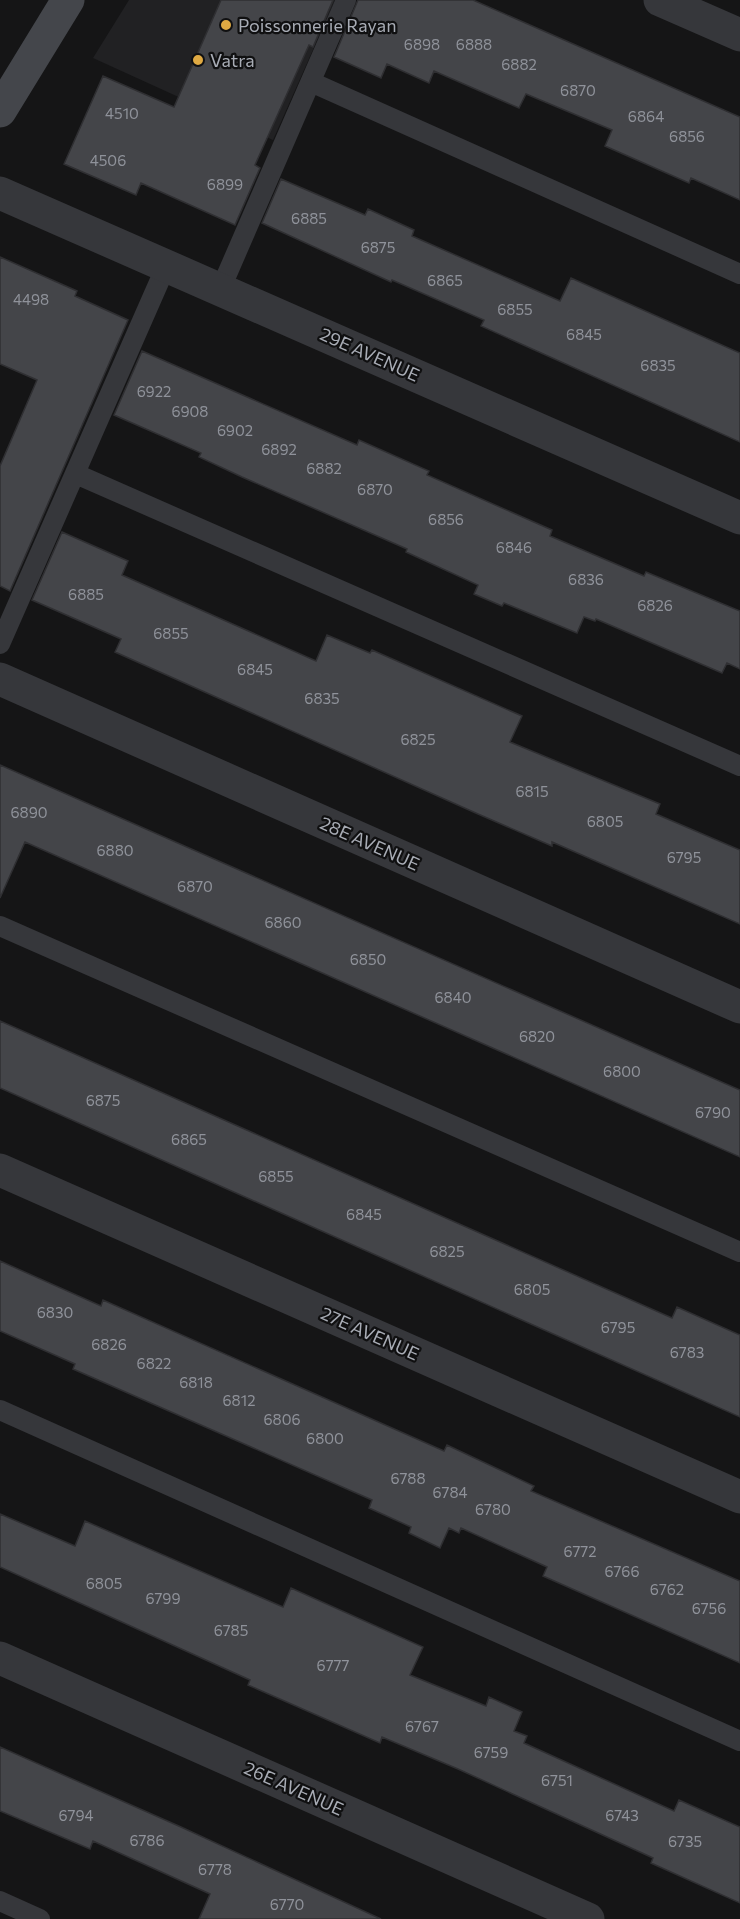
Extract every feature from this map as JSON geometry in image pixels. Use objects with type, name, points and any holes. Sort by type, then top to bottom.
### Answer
[{"type":"street","points":[[0,111],[68,0]]},
{"type":"street","points":[[660,0],[740,35]]},
{"type":"street","name":"29E AVENUE","points":[[0,193],[167,264],[740,518]]},
{"type":"street","name":"28E AVENUE","points":[[0,679],[740,1007]]},
{"type":"street","name":"27E AVENUE","points":[[0,1170],[740,1497]]},
{"type":"street","name":"26E AVENUE","points":[[0,1658],[588,1919]]},
{"type":"lane","points":[[221,288],[346,0]]},
{"type":"lane","points":[[310,82],[740,274]]},
{"type":"lane","points":[[0,644],[167,264]]},
{"type":"lane","points":[[76,474],[740,766]]},
{"type":"lane","points":[[0,926],[740,1252]]},
{"type":"lane","points":[[0,1410],[740,1741]]},
{"type":"lane","points":[[0,1901],[40,1919]]},
{"type":"shaded area","points":[[129,0],[335,0],[273,140],[93,58]]},
{"type":"building","points":[[221,0],[333,0],[313,47],[309,45],[255,165],[260,168],[235,225],[141,183],[136,195],[64,164],[103,76],[174,107]]},
{"type":"building","points":[[358,0],[473,0],[740,117],[740,200],[691,178],[689,183],[605,146],[612,130],[526,94],[519,108],[434,71],[429,83],[387,64],[381,78],[334,57]]},
{"type":"building","points":[[281,179],[365,215],[368,209],[414,230],[412,236],[560,301],[571,278],[740,353],[740,442],[481,326],[484,320],[392,280],[391,282],[262,223]]},
{"type":"building","points":[[0,257],[77,291],[75,296],[128,320],[10,591],[0,586],[0,466],[37,380],[0,364]]},
{"type":"building","points":[[142,351],[357,445],[359,440],[429,471],[427,475],[552,530],[550,536],[644,576],[646,572],[740,611],[740,669],[727,663],[722,673],[596,619],[595,621],[584,617],[577,633],[504,603],[502,606],[474,594],[478,585],[406,552],[407,549],[242,477],[199,457],[201,453],[114,415]]},
{"type":"building","points":[[62,532],[128,561],[122,575],[316,661],[327,635],[370,653],[372,650],[522,716],[510,742],[660,804],[656,814],[740,850],[740,924],[552,842],[552,846],[478,814],[115,652],[121,639],[32,600]]},
{"type":"building","points":[[0,765],[740,1090],[740,1157],[25,842],[0,898]]},
{"type":"building","points":[[0,1021],[672,1318],[677,1307],[740,1335],[740,1417],[0,1088]]},
{"type":"building","points":[[0,1261],[101,1306],[103,1300],[444,1451],[447,1445],[534,1486],[531,1491],[740,1581],[740,1663],[543,1576],[547,1567],[461,1528],[459,1533],[449,1528],[440,1548],[409,1533],[411,1527],[369,1508],[372,1500],[73,1369],[75,1364],[0,1331]]},
{"type":"building","points":[[0,1514],[75,1546],[85,1521],[283,1607],[291,1588],[423,1647],[410,1675],[486,1706],[489,1697],[522,1712],[514,1731],[527,1736],[524,1743],[674,1811],[679,1800],[740,1827],[740,1903],[651,1863],[653,1858],[458,1769],[382,1737],[380,1743],[248,1685],[250,1680],[0,1567]]},
{"type":"building","points":[[0,1747],[381,1919],[199,1919],[210,1894],[93,1841],[90,1849],[0,1811]]},
{"type":"place","name":"Poissonnerie Rayan","points":[[226,25]]},
{"type":"place","name":"Vatra","points":[[198,60]]}]
